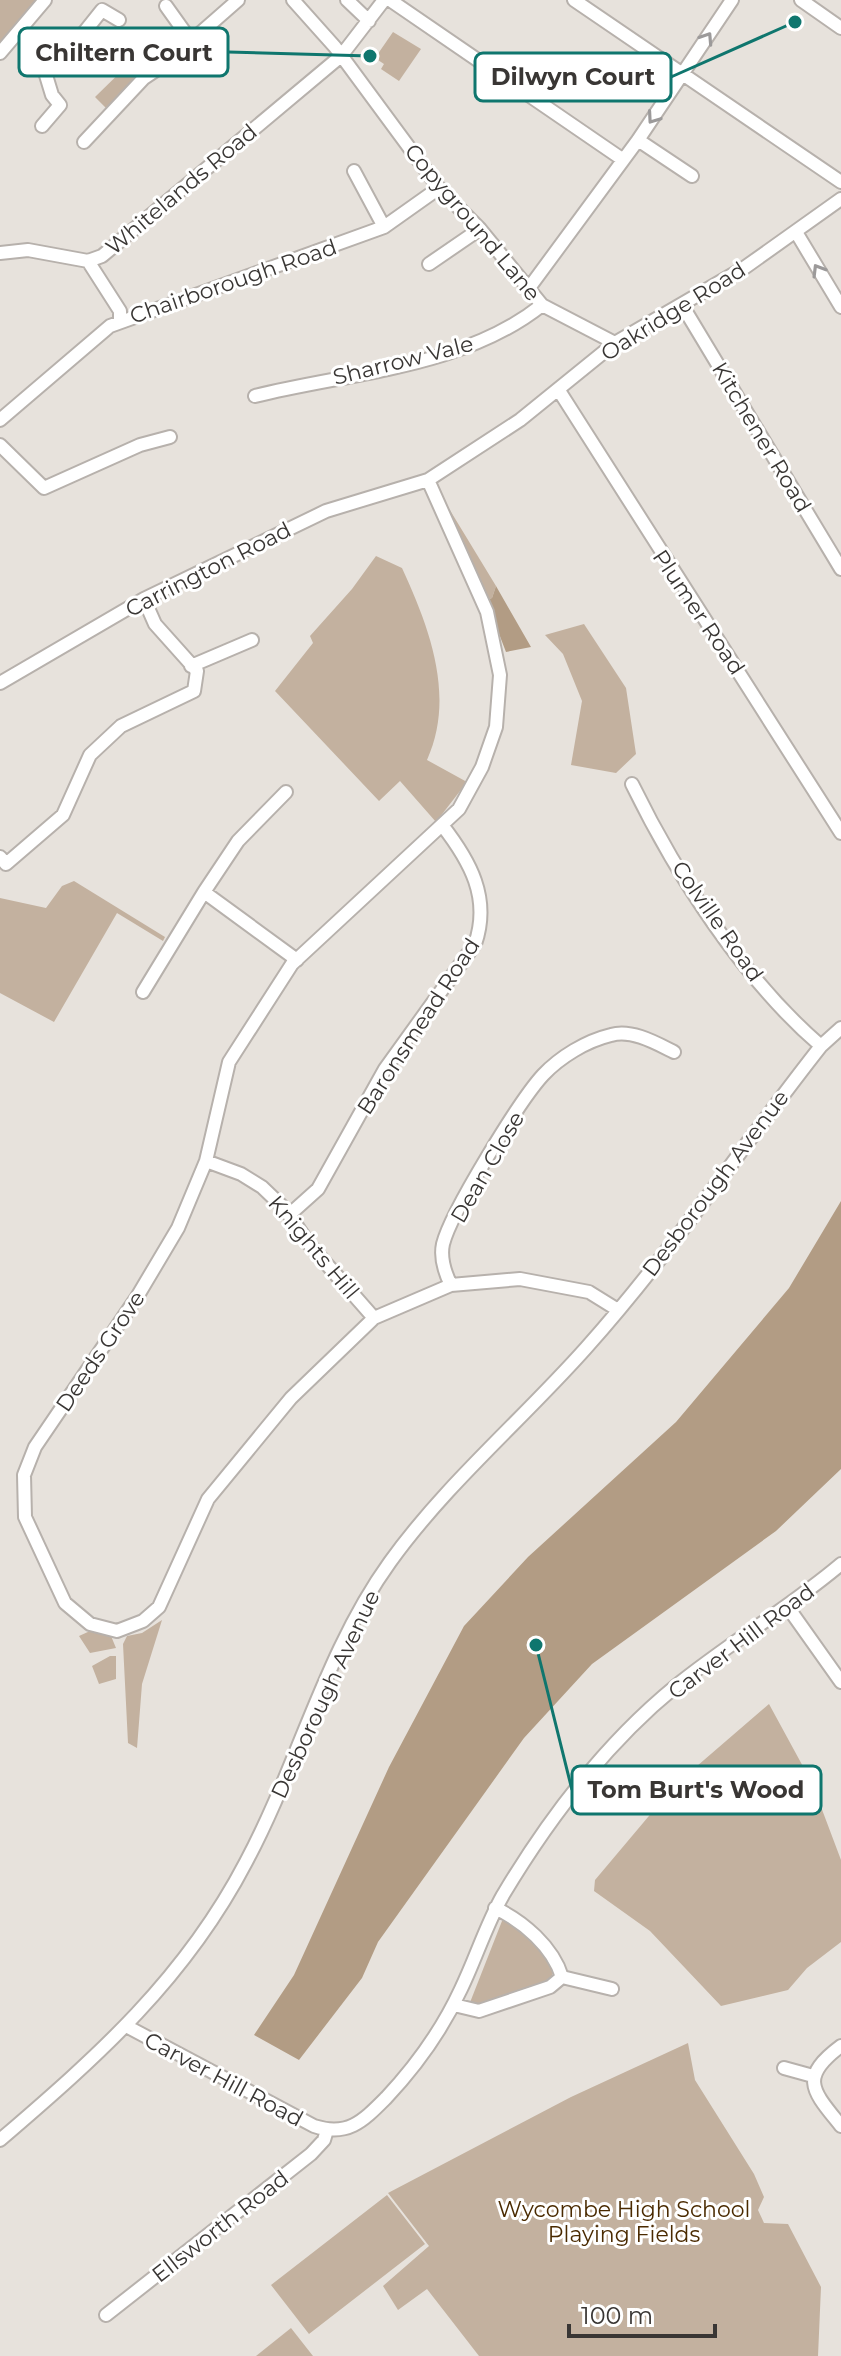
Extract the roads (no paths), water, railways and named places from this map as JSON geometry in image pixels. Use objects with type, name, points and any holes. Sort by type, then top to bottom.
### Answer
[{"type":"street","points":[[0,53],[45,0]]},
{"type":"street","points":[[84,142],[144,78],[238,0]]},
{"type":"street","name":"Copyground Lane","points":[[293,0],[341,56],[439,188],[480,229],[542,305],[615,343]]},
{"type":"street","points":[[347,0],[369,21]]},
{"type":"street","points":[[387,0],[622,159]]},
{"type":"street","name":"Whitelands Road","points":[[0,253],[28,250],[88,261],[102,256],[341,56],[387,0]]},
{"type":"street","points":[[574,0],[841,182]]},
{"type":"street","points":[[529,288],[638,140],[732,0]]},
{"type":"street","points":[[801,0],[841,28]]},
{"type":"street","points":[[166,6],[191,41]]},
{"type":"street","points":[[42,126],[60,105],[52,95],[45,72],[53,56],[78,40],[102,10],[119,20]]},
{"type":"street","points":[[22,29],[53,56]]},
{"type":"street","points":[[638,140],[692,176]]},
{"type":"street","points":[[354,171],[384,227]]},
{"type":"street","name":"Chairborough Road","points":[[0,420],[62,365],[120,321],[173,306],[384,227],[439,188]]},
{"type":"street","name":"Oakridge Road","points":[[428,480],[520,420],[615,343],[682,305],[796,232],[841,199]]},
{"type":"street","points":[[429,264],[480,229]]},
{"type":"street","points":[[796,232],[841,307]]},
{"type":"street","points":[[88,261],[120,311],[120,321]]},
{"type":"street","name":"Sharrow Vale","points":[[255,396],[446,354],[481,342],[542,305]]},
{"type":"street","name":"Kitchener Road","points":[[682,305],[841,569]]},
{"type":"street","name":"Plumer Road","points":[[558,389],[841,833]]},
{"type":"street","points":[[0,445],[44,488],[140,445],[170,437]]},
{"type":"street","name":"Carrington Road","points":[[0,683],[144,599],[326,511],[428,480]]},
{"type":"street","name":"Deeds Grove","points":[[428,480],[487,612],[500,675],[496,727],[482,767],[459,809],[297,960],[229,1062],[206,1161],[178,1228],[137,1297],[35,1447],[24,1475],[25,1517],[65,1603],[90,1624],[117,1631],[143,1621],[159,1607],[208,1499],[291,1398],[374,1318],[451,1285],[520,1279],[589,1292],[618,1310]]},
{"type":"street","points":[[0,857],[6,864],[56,823],[90,755],[121,726],[194,691],[197,671],[155,624],[144,599]]},
{"type":"street","points":[[191,666],[252,640]]},
{"type":"street","name":"Colville Road","points":[[632,784],[719,931],[758,980],[821,1046]]},
{"type":"street","points":[[143,992],[238,841],[286,792]]},
{"type":"street","name":"Baronsmead Road","points":[[289,1215],[318,1189],[385,1069],[475,944],[482,924],[476,878],[466,857],[442,825]]},
{"type":"street","points":[[204,892],[297,960]]},
{"type":"street","name":"Desborough Avenue","points":[[0,2140],[128,2027],[200,1939],[247,1861],[347,1636],[389,1563],[440,1500],[508,1433],[618,1310],[821,1046],[841,1028]]},
{"type":"street","name":"Dean Close","points":[[451,1285],[444,1271],[443,1244],[503,1133],[541,1077],[560,1059],[614,1034],[643,1037],[674,1052]]},
{"type":"street","name":"Knights Hill","points":[[206,1161],[241,1174],[262,1187],[374,1318]]},
{"type":"street","name":"Carver Hill Road","points":[[128,2027],[327,2130],[345,2131],[361,2123],[410,2073],[454,2005],[495,1908],[533,1844],[591,1769],[674,1687],[841,1564]]},
{"type":"street","points":[[787,1606],[841,1682]]},
{"type":"street","points":[[495,1908],[512,1916],[556,1958],[562,1977]]},
{"type":"street","points":[[562,1977],[612,1989]]},
{"type":"street","points":[[454,2005],[479,2011],[550,1987],[562,1977]]},
{"type":"street","points":[[813,2076],[841,2046]]},
{"type":"street","points":[[784,2068],[813,2076]]},
{"type":"street","points":[[813,2076],[816,2094],[841,2126]]},
{"type":"street","name":"Ellsworth Road","points":[[106,2315],[311,2154],[324,2140],[327,2130]]},
{"type":"place","name":"Dilwyn Court","points":[[795,22]]},
{"type":"place","name":"Chiltern Court","points":[[370,56]]},
{"type":"place","name":"Tom Burt's Wood","points":[[536,1645]]},
{"type":"park label","name":"Wycombe High School Playing Fields","points":[[624,2222]]}]
